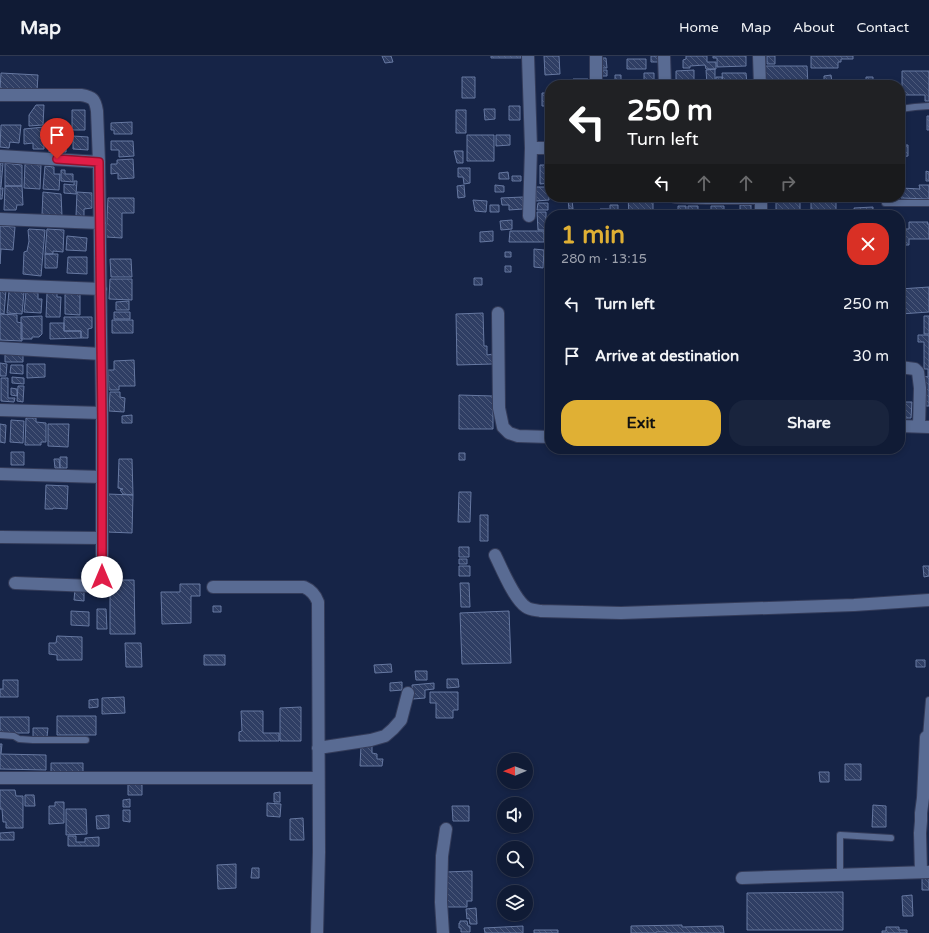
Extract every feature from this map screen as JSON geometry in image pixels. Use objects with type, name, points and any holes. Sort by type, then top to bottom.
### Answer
[{"type":"street","points":[[528,56],[530,148],[529,216]]},
{"type":"street","points":[[596,56],[596,80]]},
{"type":"street","points":[[664,56],[665,80]]},
{"type":"street","points":[[759,56],[760,80]]},
{"type":"street","points":[[0,95],[81,95],[92,98],[96,105],[97,111],[99,162],[102,577],[99,582],[92,586],[15,583]]},
{"type":"street","points":[[530,148],[545,148]]},
{"type":"street","points":[[0,156],[99,162]]},
{"type":"street","points":[[0,219],[100,223]]},
{"type":"street","points":[[0,285],[100,289]]},
{"type":"street","points":[[498,313],[499,408],[503,427],[509,432],[518,436],[545,437]]},
{"type":"street","points":[[0,348],[101,354]]},
{"type":"street","points":[[905,368],[915,369],[918,372],[924,427],[905,426]]},
{"type":"street","points":[[0,410],[102,413]]},
{"type":"street","points":[[0,474],[102,477]]},
{"type":"street","points":[[0,537],[102,538]]},
{"type":"street","points":[[495,555],[518,599],[527,608],[541,611],[621,613],[854,605],[929,600]]},
{"type":"street","points":[[213,587],[304,588],[313,592],[318,602],[317,933]]},
{"type":"street","points":[[318,748],[371,740],[385,736],[401,720],[408,693]]},
{"type":"street","points":[[742,878],[925,872],[920,833],[927,737]]},
{"type":"street","points":[[0,778],[318,778]]},
{"type":"street","points":[[444,933],[441,902],[442,856],[446,829]]},
{"type":"lane","points":[[905,108],[929,106]]},
{"type":"lane","points":[[885,203],[929,203]]},
{"type":"lane","points":[[927,737],[929,700]]},
{"type":"lane","points":[[0,735],[33,740],[86,740]]},
{"type":"lane","points":[[840,875],[840,835],[891,838]]},
{"type":"building","points":[[382,56],[391,56],[393,62],[385,63]]},
{"type":"building","points":[[491,56],[521,56],[521,58],[491,58]]},
{"type":"building","points":[[544,56],[559,56],[560,74],[545,75]]},
{"type":"building","points":[[651,56],[662,56],[662,62],[651,62]]},
{"type":"building","points":[[686,56],[707,56],[707,62],[716,62],[716,69],[706,69],[705,65],[683,68],[683,60],[686,59]]},
{"type":"building","points":[[713,56],[746,56],[746,66],[717,67],[717,58],[713,58]]},
{"type":"building","points":[[767,56],[775,56],[775,64],[767,64]]},
{"type":"building","points":[[811,56],[853,56],[853,59],[841,59],[841,62],[838,62],[838,68],[811,68]]},
{"type":"building","points":[[600,58],[606,58],[607,68],[600,68]]},
{"type":"building","points":[[627,59],[646,59],[646,69],[627,69]]},
{"type":"building","points":[[764,66],[807,66],[808,80],[764,80]]},
{"type":"building","points":[[715,69],[715,80],[707,80],[706,70]]},
{"type":"building","points":[[600,70],[607,70],[607,76],[600,76]]},
{"type":"building","points":[[694,70],[694,80],[676,80],[676,71]]},
{"type":"building","points":[[902,71],[929,71],[929,101],[925,101],[925,95],[905,95],[905,80],[902,80]]},
{"type":"building","points":[[1,73],[38,75],[37,91],[0,89]]},
{"type":"building","points":[[644,73],[654,73],[654,80],[644,80]]},
{"type":"building","points":[[722,73],[746,73],[747,80],[723,80]]},
{"type":"building","points":[[615,75],[621,75],[621,80],[615,80]]},
{"type":"building","points":[[831,75],[832,80],[824,80],[824,76]]},
{"type":"building","points":[[462,77],[475,77],[475,98],[462,98]]},
{"type":"building","points":[[716,77],[722,77],[722,80],[716,80]]},
{"type":"building","points":[[866,77],[873,77],[873,80],[866,80]]},
{"type":"building","points":[[573,79],[588,79],[588,80]]},
{"type":"building","points":[[542,93],[545,93],[545,106],[542,106]]},
{"type":"building","points":[[36,105],[44,105],[43,125],[29,126],[29,115]]},
{"type":"building","points":[[509,106],[520,106],[520,120],[509,120]]},
{"type":"building","points":[[484,109],[495,109],[495,119],[485,120]]},
{"type":"building","points":[[72,110],[85,110],[85,130],[72,130]]},
{"type":"building","points":[[456,110],[466,110],[466,133],[456,133]]},
{"type":"building","points":[[927,116],[929,116],[929,130],[927,130]]},
{"type":"building","points":[[132,122],[132,134],[114,134],[114,130],[111,130],[111,123]]},
{"type":"building","points":[[1,125],[21,125],[19,143],[10,142],[9,148],[0,147]]},
{"type":"building","points":[[44,127],[44,149],[33,149],[33,143],[24,144],[24,129]]},
{"type":"building","points":[[44,127],[67,128],[66,152],[49,152],[50,138],[44,137]]},
{"type":"building","points":[[467,135],[494,135],[494,161],[467,161]]},
{"type":"building","points":[[496,135],[510,135],[510,145],[496,146]]},
{"type":"building","points":[[73,136],[88,137],[88,150],[73,149]]},
{"type":"building","points":[[111,141],[133,141],[134,156],[119,157],[119,150],[111,150]]},
{"type":"building","points":[[905,145],[908,145],[908,156],[905,156]]},
{"type":"building","points":[[454,151],[463,151],[463,163],[457,163]]},
{"type":"building","points":[[133,159],[134,178],[118,179],[118,173],[111,174],[111,164],[117,164],[117,160]]},
{"type":"building","points":[[0,163],[3,163],[1,187],[0,187]]},
{"type":"building","points":[[5,163],[22,165],[22,186],[5,186]]},
{"type":"building","points":[[25,164],[41,165],[40,189],[24,188]]},
{"type":"building","points":[[540,165],[545,165],[545,184],[540,184]]},
{"type":"building","points":[[45,166],[54,167],[54,174],[60,174],[59,190],[43,189]]},
{"type":"building","points":[[458,168],[470,168],[470,183],[464,184],[463,177],[458,177]]},
{"type":"building","points":[[61,170],[65,170],[65,174],[73,174],[73,182],[61,181]]},
{"type":"building","points":[[926,171],[929,172],[929,181],[926,181]]},
{"type":"building","points":[[508,172],[509,179],[499,179],[499,173]]},
{"type":"building","points":[[512,176],[521,176],[521,181],[512,181]]},
{"type":"building","points":[[74,181],[77,181],[76,194],[64,193],[64,184],[74,185]]},
{"type":"building","points":[[464,185],[465,197],[458,198],[457,186]]},
{"type":"building","points":[[495,185],[504,186],[504,192],[495,192]]},
{"type":"building","points":[[919,185],[929,185],[929,199],[905,198],[905,188],[920,189]]},
{"type":"building","points":[[5,186],[22,186],[23,205],[17,205],[16,210],[4,210]]},
{"type":"building","points":[[536,187],[545,187],[545,200],[536,201]]},
{"type":"building","points":[[0,188],[3,188],[2,199],[0,199]]},
{"type":"building","points":[[43,192],[61,194],[62,216],[42,215]]},
{"type":"building","points":[[77,192],[92,193],[92,208],[84,209],[84,217],[76,216]]},
{"type":"building","points":[[523,197],[523,209],[509,210],[509,205],[502,205],[501,198]]},
{"type":"building","points":[[108,198],[134,198],[134,213],[122,213],[122,238],[106,237]]},
{"type":"building","points":[[473,200],[487,201],[486,212],[475,211]]},
{"type":"building","points":[[568,202],[572,202],[573,209],[569,209]]},
{"type":"building","points":[[628,202],[653,202],[653,210],[629,210]]},
{"type":"building","points":[[776,202],[800,202],[800,210],[776,210]]},
{"type":"building","points":[[811,202],[836,202],[836,210],[811,210]]},
{"type":"building","points":[[538,203],[548,203],[548,210],[537,210]]},
{"type":"building","points":[[490,205],[499,205],[499,212],[490,212]]},
{"type":"building","points":[[610,205],[618,205],[618,210],[610,210]]},
{"type":"building","points":[[740,205],[751,205],[751,210],[740,210]]},
{"type":"building","points":[[678,206],[686,206],[686,210],[678,210]]},
{"type":"building","points":[[688,206],[698,206],[698,210],[688,210]]},
{"type":"building","points":[[711,206],[724,206],[724,210],[711,210]]},
{"type":"building","points":[[873,207],[873,210],[854,210],[854,208]]},
{"type":"building","points":[[537,212],[545,212],[545,230],[538,230]]},
{"type":"building","points":[[512,220],[512,229],[501,230],[500,221]]},
{"type":"building","points":[[909,222],[928,222],[929,239],[909,239],[909,245],[905,245],[905,229],[909,229]]},
{"type":"building","points":[[0,226],[15,227],[13,250],[1,249],[0,264]]},
{"type":"building","points":[[29,229],[45,230],[41,276],[23,274],[24,252],[27,251]]},
{"type":"building","points":[[47,229],[64,230],[63,252],[53,251],[53,254],[45,254]]},
{"type":"building","points":[[493,231],[493,241],[480,242],[480,232]]},
{"type":"building","points":[[510,231],[544,231],[544,242],[509,242]]},
{"type":"building","points":[[67,236],[87,238],[86,251],[66,250]]},
{"type":"building","points":[[534,249],[544,250],[543,268],[534,267]]},
{"type":"building","points":[[505,252],[511,252],[511,257],[505,257]]},
{"type":"building","points":[[45,254],[58,254],[57,268],[45,268]]},
{"type":"building","points":[[68,257],[87,257],[87,274],[67,273]]},
{"type":"building","points":[[110,259],[131,259],[132,277],[111,277]]},
{"type":"building","points":[[505,266],[511,266],[511,272],[505,272]]},
{"type":"building","points":[[474,278],[482,278],[482,285],[474,285]]},
{"type":"building","points":[[110,279],[132,279],[132,300],[109,299]]},
{"type":"building","points":[[929,287],[929,312],[905,314],[905,289]]},
{"type":"building","points":[[0,289],[6,290],[4,314],[0,313]]},
{"type":"building","points":[[9,291],[24,292],[22,314],[7,313]]},
{"type":"building","points":[[26,292],[38,293],[38,299],[42,299],[41,313],[24,312]]},
{"type":"building","points":[[47,293],[57,293],[57,297],[61,297],[60,317],[46,317]]},
{"type":"building","points":[[65,294],[80,294],[80,315],[65,314]]},
{"type":"building","points":[[129,301],[129,310],[116,310],[116,302]]},
{"type":"building","points":[[114,312],[130,312],[130,319],[114,319]]},
{"type":"building","points":[[483,313],[484,346],[487,346],[487,355],[493,354],[493,364],[457,365],[456,314]]},
{"type":"building","points":[[0,314],[17,315],[17,322],[22,323],[22,341],[0,340]]},
{"type":"building","points":[[42,316],[42,334],[39,337],[32,337],[32,339],[21,339],[21,317]]},
{"type":"building","points":[[924,316],[929,316],[929,334],[924,334]]},
{"type":"building","points":[[64,317],[92,317],[92,328],[88,329],[88,338],[81,338],[81,331],[64,331]]},
{"type":"building","points":[[112,320],[133,320],[133,333],[112,333]]},
{"type":"building","points":[[50,323],[64,323],[64,331],[81,331],[81,338],[50,339]]},
{"type":"building","points":[[918,335],[929,335],[929,406],[926,406],[926,391],[923,390],[923,376],[928,377],[928,369],[924,369],[924,342],[918,342]]},
{"type":"building","points":[[5,353],[23,353],[23,362],[5,362]]},
{"type":"building","points":[[134,360],[135,386],[119,386],[119,390],[109,390],[108,370],[114,370],[114,361]]},
{"type":"building","points":[[0,363],[7,364],[6,376],[0,376]]},
{"type":"building","points":[[27,364],[45,364],[45,377],[27,378]]},
{"type":"building","points":[[11,365],[23,365],[23,374],[10,373]]},
{"type":"building","points":[[12,377],[24,378],[24,384],[12,383]]},
{"type":"building","points":[[1,378],[8,378],[8,398],[15,398],[14,402],[1,401]]},
{"type":"building","points":[[18,386],[24,386],[23,402],[17,401]]},
{"type":"building","points":[[11,388],[17,389],[17,396],[11,395]]},
{"type":"building","points":[[110,392],[120,392],[120,397],[125,398],[124,412],[109,411]]},
{"type":"building","points":[[459,395],[493,396],[493,429],[459,429]]},
{"type":"building","points":[[905,402],[912,402],[911,418],[905,418]]},
{"type":"building","points":[[132,415],[132,423],[122,423],[122,416]]},
{"type":"building","points":[[26,418],[36,418],[36,422],[46,423],[46,442],[41,442],[41,445],[25,445]]},
{"type":"building","points":[[11,420],[24,421],[23,443],[10,442]]},
{"type":"building","points":[[0,424],[6,425],[5,443],[0,442]]},
{"type":"building","points":[[48,424],[69,424],[68,447],[48,446]]},
{"type":"building","points":[[11,452],[24,452],[24,465],[11,465]]},
{"type":"building","points":[[459,453],[465,453],[465,460],[459,460]]},
{"type":"building","points":[[60,457],[67,457],[67,468],[60,468]]},
{"type":"building","points":[[54,459],[59,459],[60,468],[55,468]]},
{"type":"building","points":[[119,459],[132,459],[133,495],[123,494],[120,490],[123,489],[118,488]]},
{"type":"building","points":[[46,485],[68,486],[67,509],[45,509]]},
{"type":"building","points":[[459,492],[471,492],[470,522],[458,522]]},
{"type":"building","points":[[108,494],[133,495],[132,533],[107,532]]},
{"type":"building","points":[[480,515],[488,515],[488,541],[480,541]]},
{"type":"building","points":[[459,547],[469,547],[469,557],[459,557]]},
{"type":"building","points":[[459,559],[467,559],[467,564],[459,564]]},
{"type":"building","points":[[459,566],[470,566],[470,576],[459,576]]},
{"type":"building","points":[[923,566],[929,566],[929,576],[924,577]]},
{"type":"building","points":[[110,580],[134,580],[135,634],[110,634]]},
{"type":"building","points":[[460,583],[469,583],[470,607],[461,607]]},
{"type":"building","points":[[180,584],[200,584],[200,596],[191,596],[191,623],[162,624],[161,592],[180,592]]},
{"type":"building","points":[[75,589],[84,589],[84,601],[74,600]]},
{"type":"building","points":[[213,606],[221,606],[221,612],[213,612]]},
{"type":"building","points":[[97,609],[106,609],[107,629],[97,629]]},
{"type":"building","points":[[71,611],[89,612],[89,626],[71,625]]},
{"type":"building","points":[[509,611],[511,663],[462,664],[460,613]]},
{"type":"building","points":[[57,636],[82,637],[82,660],[57,660],[57,655],[49,654],[49,643],[56,643]]},
{"type":"building","points":[[125,643],[141,643],[142,667],[126,667]]},
{"type":"building","points":[[204,655],[225,655],[225,665],[204,665]]},
{"type":"building","points":[[916,660],[925,660],[925,667],[916,667]]},
{"type":"building","points":[[391,664],[392,672],[375,673],[374,665]]},
{"type":"building","points":[[415,671],[427,671],[427,680],[416,680]]},
{"type":"building","points":[[447,679],[458,679],[459,687],[447,688]]},
{"type":"building","points":[[3,680],[18,680],[18,697],[0,697],[0,689],[3,689]]},
{"type":"building","points":[[402,682],[402,690],[390,691],[390,683]]},
{"type":"building","points":[[434,683],[434,689],[425,690],[425,698],[413,699],[412,685]]},
{"type":"building","points":[[430,692],[458,692],[458,710],[453,710],[453,718],[436,718],[436,703],[430,703]]},
{"type":"building","points":[[124,697],[125,713],[102,714],[102,698]]},
{"type":"building","points":[[98,699],[98,707],[89,708],[89,700]]},
{"type":"building","points":[[301,707],[301,741],[280,741],[280,708]]},
{"type":"building","points":[[241,711],[263,711],[263,733],[279,733],[279,741],[239,741],[239,732],[242,731]]},
{"type":"building","points":[[57,716],[96,716],[96,735],[57,735]]},
{"type":"building","points":[[0,717],[29,717],[29,733],[0,733]]},
{"type":"building","points":[[33,728],[48,728],[47,737],[33,737]]},
{"type":"building","points":[[0,744],[2,744],[1,754],[46,755],[46,770],[0,769]]},
{"type":"building","points":[[361,746],[372,746],[372,753],[377,754],[377,759],[383,759],[382,766],[360,766]]},
{"type":"building","points":[[51,763],[83,763],[83,773],[51,773]]},
{"type":"building","points":[[845,764],[861,764],[861,780],[845,780]]},
{"type":"building","points":[[819,772],[829,772],[829,782],[820,782]]},
{"type":"building","points":[[128,783],[142,783],[142,795],[128,795]]},
{"type":"building","points":[[0,790],[15,790],[16,796],[23,796],[23,828],[6,828],[6,822],[3,822],[2,809],[0,809]]},
{"type":"building","points":[[280,792],[280,802],[274,802],[274,793]]},
{"type":"building","points":[[25,795],[34,795],[35,806],[25,806]]},
{"type":"building","points":[[130,799],[130,807],[123,807],[123,800]]},
{"type":"building","points":[[55,802],[64,802],[64,823],[49,824],[49,806],[55,806]]},
{"type":"building","points":[[267,803],[281,804],[280,817],[267,816]]},
{"type":"building","points":[[873,805],[886,806],[886,827],[872,827]]},
{"type":"building","points":[[452,806],[469,806],[469,821],[453,821]]},
{"type":"building","points":[[66,809],[86,809],[87,834],[66,835]]},
{"type":"building","points":[[123,810],[130,810],[130,822],[123,821]]},
{"type":"building","points":[[109,815],[109,828],[97,829],[96,816]]},
{"type":"building","points":[[303,818],[304,840],[290,840],[290,819]]},
{"type":"building","points":[[14,832],[14,840],[0,840],[0,833]]},
{"type":"building","points":[[68,836],[76,836],[76,842],[85,842],[85,838],[99,837],[99,846],[68,846]]},
{"type":"building","points":[[236,864],[236,888],[218,889],[217,865]]},
{"type":"building","points":[[252,868],[259,868],[259,878],[251,878]]},
{"type":"building","points":[[472,871],[472,901],[467,901],[467,907],[446,907],[446,872]]},
{"type":"building","points":[[922,878],[929,878],[929,890],[922,890]]},
{"type":"building","points":[[843,892],[843,930],[747,930],[747,893]]},
{"type":"building","points":[[912,895],[913,916],[903,916],[902,896]]},
{"type":"building","points":[[476,908],[477,924],[470,924],[469,918],[467,919],[466,909]]},
{"type":"building","points":[[460,921],[467,921],[468,926],[470,926],[470,932],[461,932],[461,928],[459,928]]},
{"type":"building","points":[[682,925],[682,927],[723,926],[724,933],[631,933],[631,926]]},
{"type":"building","points":[[523,926],[523,933],[485,933],[484,928]]},
{"type":"building","points":[[886,927],[899,927],[899,930],[907,930],[907,933],[882,933],[882,931],[886,931]]},
{"type":"building","points":[[534,930],[558,930],[558,933],[534,933]]},
{"type":"route","points":[[57,159],[99,162],[102,577]]}]
